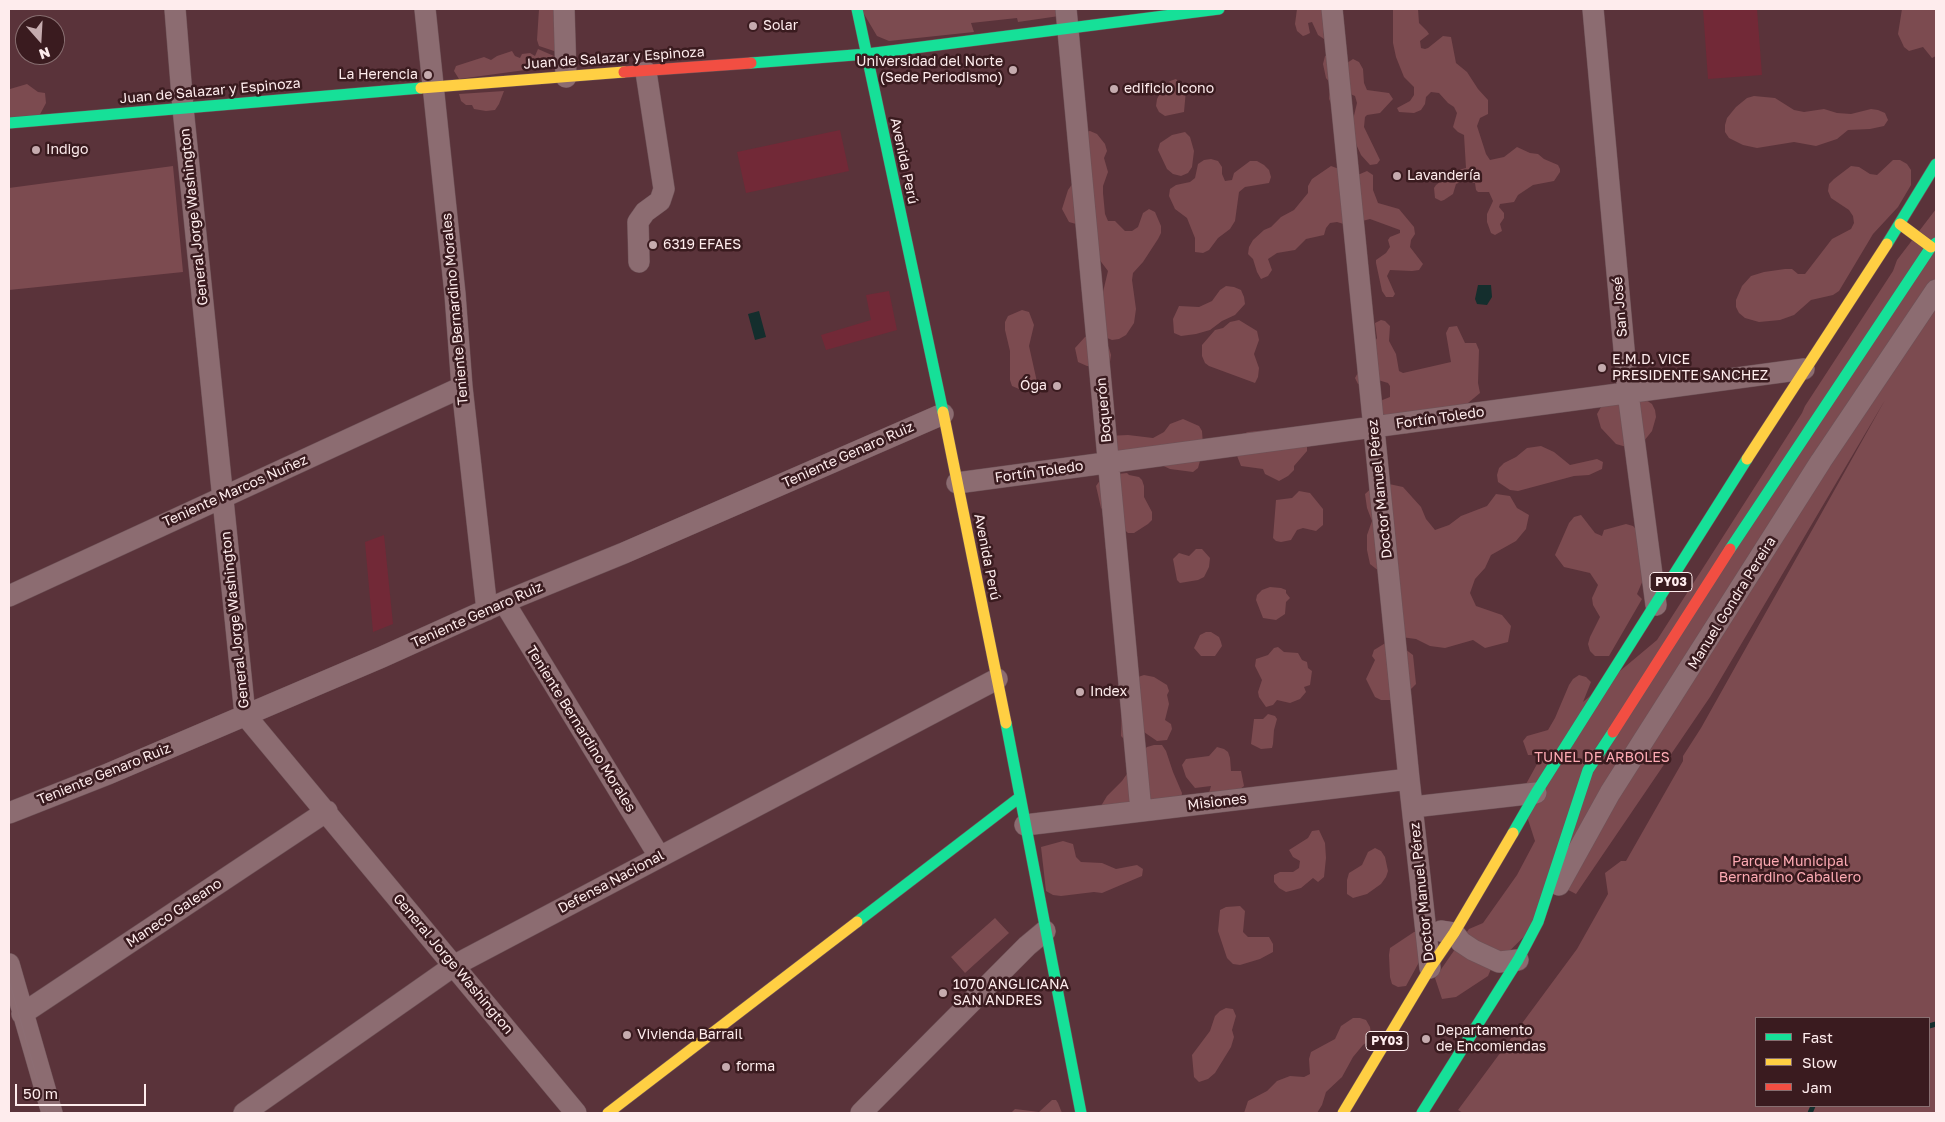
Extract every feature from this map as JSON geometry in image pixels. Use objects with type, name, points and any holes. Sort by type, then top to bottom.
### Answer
[{"type":"main road","name":"Avenida Perú","points":[[857,9],[943,414],[1020,796],[1081,1113]]},
{"type":"main road","name":"Juan de Salazar y Espinoza","points":[[9,122],[867,54],[1066,19],[1219,9]]},
{"type":"main road","points":[[863,39],[872,49],[887,52]]},
{"type":"main road","points":[[871,74],[874,60],[879,55],[887,52]]},
{"type":"main road","points":[[843,56],[861,62],[871,74]]},
{"type":"main road","name":"PY03","points":[[1343,1113],[1430,968],[1454,933],[1536,793],[1804,369],[1900,224],[1936,164]]},
{"type":"main road","points":[[1422,1113],[1518,960],[1538,922],[1588,770],[1752,515],[1935,247],[1900,224]]},
{"type":"main road","points":[[608,1113],[1020,796]]},
{"type":"street","name":"General Jorge Washington","points":[[175,9],[183,108],[245,715],[327,811],[576,1113]]},
{"type":"street","name":"Teniente Bernardino Morales","points":[[425,9],[455,294],[462,387],[495,606],[659,856]]},
{"type":"street","points":[[564,9],[566,77]]},
{"type":"street","name":"Doctor Manuel Pérez","points":[[1332,9],[1409,779],[1430,968]]},
{"type":"street","name":"San José","points":[[1593,9],[1628,393],[1656,605]]},
{"type":"street","name":"Boquerón","points":[[1066,19],[1141,811]]},
{"type":"street","points":[[640,262],[638,222],[645,212],[660,201],[664,189],[646,72]]},
{"type":"street","name":"Manuel Gondra Pereira","points":[[1538,922],[1610,794],[1821,461],[1936,290]]},
{"type":"street","name":"Fortín Toledo","points":[[957,483],[1804,369]]},
{"type":"street","name":"Teniente Marcos Nuñez","points":[[9,596],[462,387]]},
{"type":"street","name":"Teniente Genaro Ruiz","points":[[9,813],[108,774],[382,657],[495,606],[624,553],[943,414]]},
{"type":"street","name":"Defensa Nacional","points":[[244,1113],[454,966],[996,679]]},
{"type":"street","name":"Misiones","points":[[1025,825],[1409,779]]},
{"type":"street","points":[[1412,807],[1536,793]]},
{"type":"street","name":"Maneco Galeano","points":[[22,1014],[327,811]]},
{"type":"street","points":[[1423,909],[1434,927],[1444,933],[1454,933],[1461,942],[1473,950],[1499,962],[1518,960]]},
{"type":"street","points":[[861,1113],[1027,946],[1045,931]]},
{"type":"street","points":[[9,964],[52,1113]]},
{"type":"shaded area","points":[[1703,9],[1757,9],[1762,75],[1708,79]]},
{"type":"shaded area","points":[[840,130],[849,171],[746,193],[737,152]]},
{"type":"shaded area","points":[[889,291],[897,330],[826,350],[821,335],[871,320],[866,295]]},
{"type":"shaded area","points":[[384,535],[393,624],[373,632],[365,542]]},
{"type":"green space","points":[[539,9],[553,9],[557,52],[539,46],[537,40]]},
{"type":"green space","points":[[861,9],[1068,9],[1066,15],[1018,22],[1017,18],[971,23],[974,32],[889,41],[877,36]]},
{"type":"green space","points":[[1297,9],[1322,9],[1324,39],[1318,35],[1312,22],[1308,23],[1310,33],[1303,36],[1297,31],[1295,24]]},
{"type":"green space","points":[[1393,9],[1418,9],[1419,23],[1429,34],[1420,41],[1421,48],[1428,48],[1443,36],[1451,37],[1456,63],[1467,72],[1488,100],[1488,114],[1480,118],[1477,126],[1486,154],[1490,160],[1504,157],[1517,147],[1530,153],[1538,154],[1558,165],[1560,169],[1554,181],[1533,185],[1518,195],[1514,202],[1500,204],[1499,207],[1504,213],[1504,218],[1500,224],[1502,231],[1495,235],[1491,233],[1487,222],[1487,214],[1493,201],[1489,192],[1478,192],[1476,190],[1475,183],[1465,180],[1456,184],[1453,194],[1444,200],[1441,201],[1435,198],[1434,188],[1436,185],[1454,171],[1466,168],[1464,135],[1453,127],[1457,113],[1454,107],[1439,93],[1431,92],[1426,97],[1425,104],[1421,110],[1414,113],[1399,112],[1397,108],[1410,101],[1414,95],[1414,87],[1404,77],[1396,57],[1393,43]]},
{"type":"green space","points":[[1902,9],[1936,9],[1936,56],[1932,58],[1923,47],[1909,51],[1904,47],[1898,34]]},
{"type":"green space","points":[[538,49],[554,56],[559,55],[562,65],[459,79],[454,71],[456,66],[484,57],[491,60],[512,51],[515,56],[520,58],[522,54],[530,53],[535,56]]},
{"type":"green space","points":[[1332,54],[1347,63],[1353,59],[1359,62],[1363,69],[1364,83],[1367,90],[1389,93],[1393,99],[1380,113],[1365,117],[1364,127],[1380,160],[1377,164],[1370,165],[1361,155],[1356,144],[1352,124],[1357,103],[1355,96],[1348,93],[1332,105],[1329,99],[1330,83],[1326,78],[1323,64],[1325,56]]},
{"type":"green space","points":[[1176,79],[1186,90],[1184,112],[1165,116],[1159,112],[1156,106],[1157,99],[1164,86]]},
{"type":"green space","points":[[27,84],[38,92],[45,93],[46,103],[37,120],[9,122],[10,89]]},
{"type":"green space","points":[[504,91],[495,110],[486,111],[474,109],[472,105],[466,105],[461,101],[459,94]]},
{"type":"green space","points":[[1754,96],[1775,98],[1794,110],[1804,112],[1824,109],[1837,113],[1851,114],[1871,109],[1878,110],[1885,113],[1888,120],[1884,126],[1848,130],[1837,139],[1816,146],[1794,142],[1757,148],[1743,145],[1729,138],[1725,132],[1727,118],[1747,98]]},
{"type":"green space","points":[[1090,131],[1097,134],[1105,144],[1107,151],[1104,158],[1108,172],[1103,186],[1103,193],[1105,214],[1108,221],[1115,221],[1125,231],[1132,231],[1138,227],[1143,213],[1149,209],[1155,212],[1161,226],[1161,233],[1158,239],[1143,262],[1133,273],[1132,280],[1136,309],[1134,323],[1126,335],[1112,340],[1105,337],[1103,292],[1108,271],[1099,259],[1083,226],[1069,222],[1062,209],[1068,190],[1080,173],[1083,132]]},
{"type":"green space","points":[[1185,132],[1190,137],[1194,151],[1192,167],[1188,173],[1181,176],[1173,174],[1167,169],[1158,150],[1160,143],[1172,135]]},
{"type":"green space","points":[[1204,160],[1218,161],[1222,167],[1225,181],[1232,180],[1234,173],[1250,161],[1257,161],[1264,165],[1269,170],[1271,177],[1269,183],[1245,187],[1239,192],[1235,221],[1230,229],[1218,238],[1209,250],[1203,253],[1195,252],[1195,238],[1187,218],[1175,209],[1169,196],[1170,189],[1176,185],[1190,182],[1195,178],[1198,164]]},
{"type":"green space","points":[[1893,160],[1900,160],[1907,164],[1911,170],[1911,185],[1898,207],[1873,234],[1839,291],[1833,295],[1811,300],[1794,315],[1780,320],[1759,322],[1745,318],[1739,313],[1736,307],[1736,300],[1742,286],[1751,276],[1785,269],[1792,269],[1798,274],[1805,274],[1832,239],[1851,229],[1854,223],[1853,216],[1849,210],[1831,198],[1828,191],[1829,184],[1834,179],[1851,166],[1859,167],[1870,174],[1877,175]]},
{"type":"green space","points":[[173,166],[183,272],[9,290],[9,188]]},
{"type":"green space","points":[[1331,166],[1353,174],[1367,171],[1373,175],[1373,190],[1378,203],[1399,209],[1414,227],[1415,234],[1411,240],[1410,247],[1423,264],[1419,270],[1390,270],[1387,276],[1395,294],[1393,297],[1386,297],[1382,291],[1376,260],[1386,253],[1390,247],[1388,240],[1390,237],[1400,233],[1400,230],[1370,219],[1347,225],[1337,222],[1330,223],[1324,235],[1306,239],[1295,250],[1277,253],[1268,259],[1272,270],[1268,276],[1261,279],[1253,259],[1248,254],[1253,240],[1281,217],[1294,210],[1308,193],[1308,186],[1312,179]]},
{"type":"green space","name":"Parque Municipal Bernardino Caballero","points":[[1936,209],[1936,1113],[1463,1113],[1458,1110],[1577,949],[1608,894],[1605,873],[1621,861],[1626,861],[1683,761],[1683,756],[1701,728],[1885,400],[1710,697],[1576,894],[1547,879],[1540,921],[1491,969],[1488,976],[1456,997],[1442,999],[1435,978],[1469,929],[1483,923],[1517,875],[1535,841],[1520,795],[1542,755],[1528,755],[1523,741],[1527,736],[1548,730],[1573,679],[1579,675],[1586,677],[1591,682],[1583,702],[1657,640],[1893,271],[1897,260]]},
{"type":"green space","points":[[1226,286],[1241,290],[1244,297],[1245,304],[1235,315],[1222,321],[1210,330],[1181,336],[1174,333],[1173,319],[1179,306],[1199,307],[1212,301],[1220,290]]},
{"type":"green space","points":[[1022,310],[1029,312],[1034,325],[1029,346],[1037,382],[1033,387],[1019,389],[1012,386],[1010,380],[1010,351],[1005,322],[1008,316]]},
{"type":"green space","points":[[1239,320],[1257,331],[1259,340],[1254,354],[1259,368],[1255,383],[1209,366],[1205,363],[1202,356],[1202,345],[1215,330],[1223,328],[1230,322]]},
{"type":"green space","points":[[1381,320],[1390,326],[1389,341],[1396,354],[1399,371],[1403,373],[1451,362],[1446,333],[1449,327],[1457,326],[1465,343],[1476,343],[1479,350],[1478,383],[1480,393],[1462,408],[1417,430],[1406,434],[1399,432],[1389,417],[1383,414],[1380,401],[1390,397],[1390,386],[1388,383],[1378,380],[1358,384],[1355,378],[1377,338],[1375,323]]},
{"type":"green space","points":[[1092,335],[1105,342],[1109,348],[1110,362],[1087,366],[1078,362],[1075,348],[1085,337]]},
{"type":"green space","points":[[1615,392],[1646,400],[1652,404],[1655,410],[1656,417],[1652,431],[1644,441],[1630,448],[1616,444],[1601,428],[1597,414]]},
{"type":"green space","points":[[1183,419],[1199,426],[1202,431],[1203,445],[1198,456],[1200,461],[1198,468],[1193,472],[1170,469],[1157,463],[1126,469],[1107,436],[1128,435],[1153,438],[1164,432],[1170,424]]},
{"type":"green space","points":[[1289,428],[1307,445],[1307,451],[1288,476],[1279,481],[1265,474],[1263,469],[1241,466],[1232,443],[1243,434]]},
{"type":"green space","points":[[1541,446],[1554,452],[1570,465],[1597,459],[1603,462],[1602,469],[1589,475],[1574,476],[1518,491],[1510,490],[1498,482],[1499,468],[1504,463],[1516,457],[1527,448]]},
{"type":"green space","points":[[1127,473],[1142,480],[1144,497],[1152,512],[1152,520],[1134,533],[1128,533],[1101,508],[1096,486],[1101,479],[1109,475]]},
{"type":"green space","points":[[1389,484],[1403,487],[1421,507],[1426,519],[1435,530],[1449,525],[1461,516],[1487,506],[1496,494],[1510,496],[1517,508],[1529,515],[1526,529],[1516,541],[1491,555],[1485,568],[1475,579],[1470,593],[1476,606],[1502,615],[1511,626],[1508,642],[1485,648],[1473,640],[1445,648],[1430,646],[1416,639],[1401,637],[1394,583],[1370,564],[1367,550],[1367,535],[1372,521],[1367,508],[1365,494],[1375,485]]},
{"type":"green space","points":[[1299,491],[1310,493],[1323,509],[1323,525],[1316,531],[1303,528],[1297,530],[1291,540],[1276,541],[1273,538],[1276,500],[1292,498]]},
{"type":"green space","points":[[1581,515],[1595,533],[1602,536],[1604,530],[1626,524],[1633,526],[1638,531],[1643,580],[1637,594],[1642,599],[1609,656],[1595,656],[1590,651],[1588,644],[1600,617],[1593,605],[1592,598],[1598,585],[1590,573],[1564,567],[1555,555],[1569,523],[1574,517]]},
{"type":"green space","points":[[1196,549],[1202,549],[1210,558],[1209,567],[1204,577],[1180,583],[1177,580],[1173,559],[1179,553],[1189,556]]},
{"type":"green space","points":[[1270,587],[1286,590],[1290,598],[1286,602],[1285,614],[1276,620],[1263,618],[1256,600],[1257,595],[1262,590]]},
{"type":"green space","points":[[1211,632],[1219,637],[1221,642],[1222,646],[1215,656],[1201,656],[1194,648],[1200,635]]},
{"type":"green space","points":[[1387,642],[1405,649],[1413,655],[1416,684],[1408,692],[1393,700],[1381,700],[1375,697],[1366,679],[1375,660],[1372,656],[1374,650]]},
{"type":"green space","points":[[1278,647],[1284,652],[1298,653],[1302,660],[1307,662],[1308,668],[1312,671],[1310,685],[1304,687],[1306,692],[1300,699],[1290,703],[1277,700],[1273,705],[1266,707],[1259,697],[1258,692],[1262,680],[1255,666],[1256,659],[1268,655],[1274,648]]},
{"type":"green space","points":[[1144,675],[1154,677],[1167,685],[1169,704],[1165,720],[1171,724],[1172,729],[1167,740],[1157,741],[1141,730],[1126,741],[1121,736],[1122,705],[1118,696],[1119,691],[1138,677]]},
{"type":"green space","points":[[1268,714],[1275,716],[1277,719],[1273,744],[1272,748],[1261,749],[1251,744],[1254,719],[1263,719]]},
{"type":"green space","points":[[1162,745],[1166,751],[1182,793],[1181,800],[1095,816],[1107,796],[1122,781],[1142,752],[1147,747]]},
{"type":"green space","points":[[1217,747],[1228,752],[1231,771],[1241,771],[1244,786],[1232,795],[1209,793],[1211,786],[1195,788],[1186,777],[1182,765],[1186,759],[1209,756]]},
{"type":"green space","points":[[1319,830],[1325,843],[1324,877],[1318,882],[1313,878],[1301,888],[1286,892],[1279,888],[1274,882],[1274,875],[1280,872],[1293,872],[1299,868],[1300,861],[1293,857],[1289,850],[1308,838],[1312,831]]},
{"type":"green space","points":[[1063,841],[1073,844],[1076,857],[1081,862],[1102,863],[1116,869],[1137,865],[1143,869],[1142,876],[1102,893],[1053,895],[1046,891],[1041,847]]},
{"type":"green space","points":[[1375,848],[1381,851],[1385,857],[1388,871],[1386,877],[1381,884],[1367,894],[1353,898],[1347,894],[1349,873],[1362,865],[1368,852]]},
{"type":"green space","points":[[1240,906],[1245,911],[1243,932],[1248,937],[1269,937],[1273,944],[1273,952],[1260,959],[1240,965],[1233,964],[1227,958],[1218,931],[1220,910],[1226,907]]},
{"type":"green space","points":[[995,918],[1009,933],[965,973],[951,957]]},
{"type":"green space","points":[[1421,930],[1435,933],[1406,986],[1398,987],[1392,984],[1390,977],[1390,948],[1414,932]]},
{"type":"green space","points":[[1226,1008],[1233,1009],[1236,1016],[1232,1030],[1234,1037],[1231,1047],[1215,1073],[1208,1079],[1199,1082],[1194,1077],[1192,1055],[1210,1031],[1215,1016]]},
{"type":"green space","points":[[1353,1018],[1366,1020],[1371,1034],[1369,1041],[1353,1057],[1342,1077],[1326,1092],[1317,1113],[1244,1113],[1248,1101],[1267,1091],[1277,1081],[1290,1076],[1304,1077],[1310,1074],[1309,1059],[1311,1052],[1335,1039],[1341,1026]]},
{"type":"green space","points":[[1052,1100],[1056,1100],[1062,1113],[1011,1113],[1015,1109],[1039,1112]]},
{"type":"water","points":[[1478,285],[1491,285],[1492,297],[1487,305],[1477,304],[1475,299]]},
{"type":"water","points":[[759,311],[766,337],[755,340],[748,314]]},
{"type":"waterway","points":[[1930,1026],[1936,1024]]},
{"type":"waterway","points":[[1810,1113],[1813,1107]]},
{"type":"tram line","points":[[9,980],[47,1113]]},
{"type":"traffic: fast","points":[[857,9],[943,412]]},
{"type":"traffic: fast","points":[[751,63],[867,54],[1219,9]]},
{"type":"traffic: fast","points":[[9,123],[421,88]]},
{"type":"traffic: fast","points":[[1887,244],[1936,164]]},
{"type":"traffic: fast","points":[[1730,549],[1931,247],[1936,243]]},
{"type":"traffic: fast","points":[[1513,833],[1536,793],[1747,459]]},
{"type":"traffic: fast","points":[[1006,723],[1081,1113]]},
{"type":"traffic: fast","points":[[1422,1113],[1518,960],[1538,922],[1588,770],[1613,732]]},
{"type":"traffic: fast","points":[[857,922],[1020,797]]},
{"type":"traffic: slow","points":[[421,88],[624,72]]},
{"type":"traffic: slow","points":[[1900,224],[1931,247]]},
{"type":"traffic: slow","points":[[1747,459],[1887,244]]},
{"type":"traffic: slow","points":[[943,412],[1006,723]]},
{"type":"traffic: slow","points":[[1343,1113],[1513,833]]},
{"type":"traffic: slow","points":[[608,1113],[857,922]]},
{"type":"traffic: jam","points":[[624,72],[751,63]]},
{"type":"traffic: jam","points":[[1613,732],[1730,549]]},
{"type":"place","name":"Solar","points":[[753,26]]},
{"type":"place","name":"Universidad del Norte (Sede Periodismo)","points":[[1013,70]]},
{"type":"place","name":"La Herencia","points":[[428,75]]},
{"type":"place","name":"edificio Icono","points":[[1114,89]]},
{"type":"place","name":"Indigo","points":[[36,150]]},
{"type":"place","name":"Lavandería","points":[[1397,176]]},
{"type":"place","name":"6319 EFAES","points":[[653,245]]},
{"type":"place","name":"E.M.D. VICE PRESIDENTE SANCHEZ","points":[[1602,368]]},
{"type":"place","name":"Óga","points":[[1057,386]]},
{"type":"place","name":"Index","points":[[1080,692]]},
{"type":"place","name":"1070 ANGLICANA SAN ANDRES","points":[[943,993]]},
{"type":"place","name":"Vivienda Barrail","points":[[627,1035]]},
{"type":"place","name":"Departamento de Encomiendas","points":[[1426,1039]]},
{"type":"place","name":"forma","points":[[726,1067]]},
{"type":"park label","name":"TUNEL DE ARBOLES","points":[[1602,758]]}]
